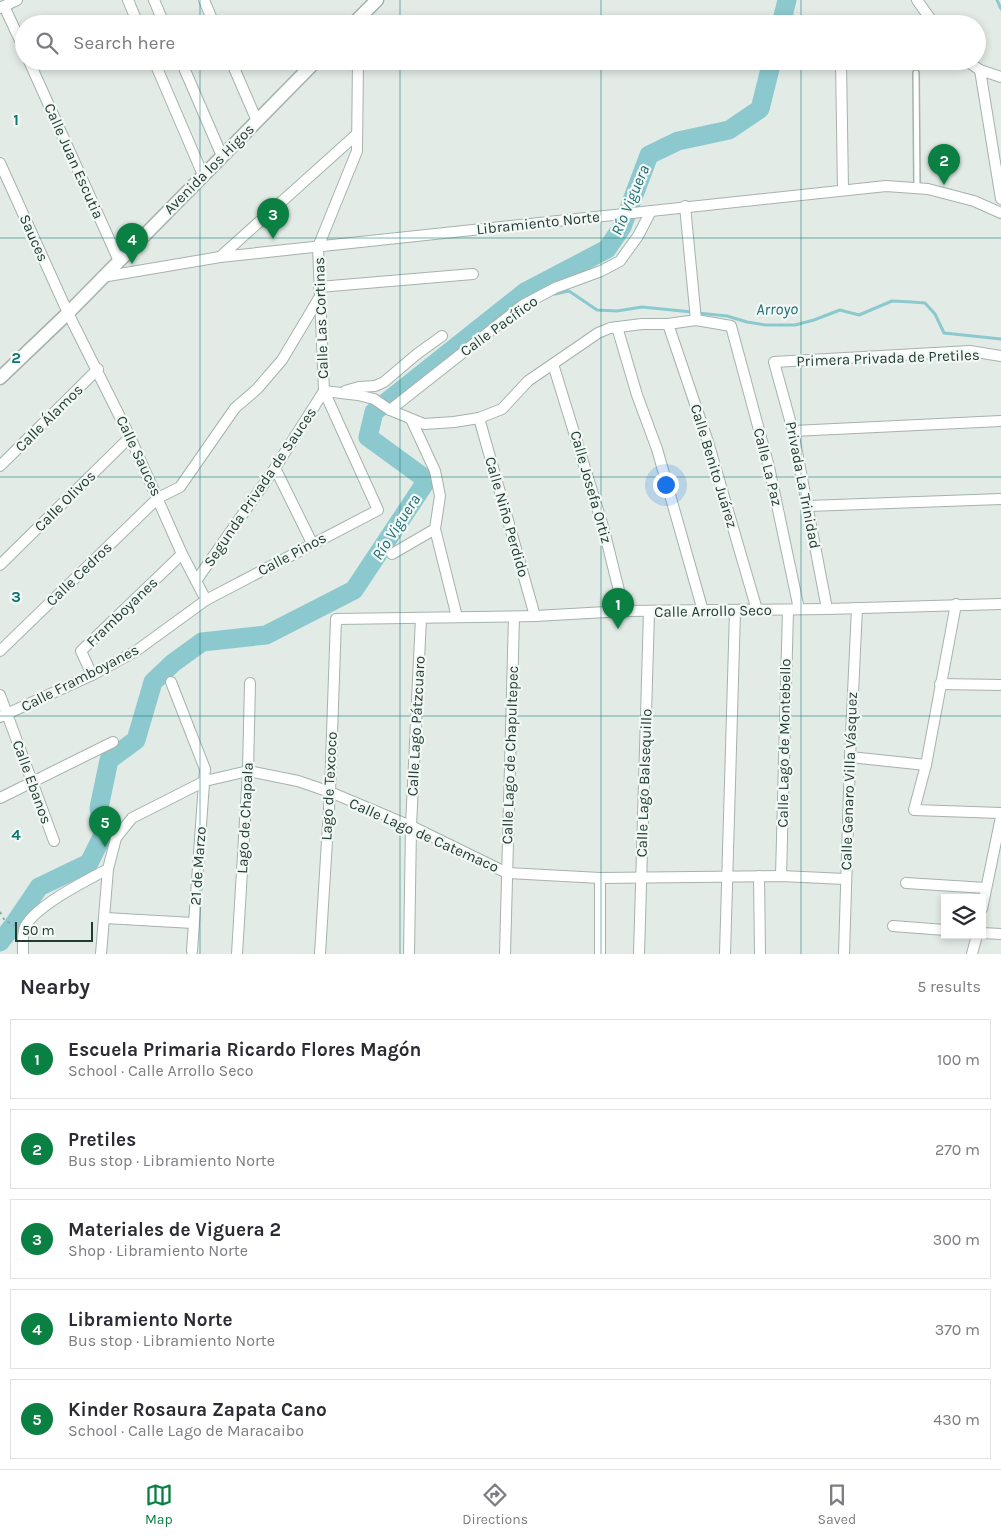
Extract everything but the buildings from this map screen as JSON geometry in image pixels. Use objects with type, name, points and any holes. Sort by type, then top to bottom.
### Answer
[{"type":"street","points":[[15,32],[2,7],[17,0]]},
{"type":"street","points":[[128,0],[134,15]]},
{"type":"street","points":[[154,0],[160,15]]},
{"type":"street","points":[[204,0],[210,15]]},
{"type":"street","points":[[363,15],[377,0]]},
{"type":"street","points":[[917,0],[928,15]]},
{"type":"street","name":"Calle Juan Escutia","points":[[33,70],[119,260]]},
{"type":"street","points":[[158,70],[203,175]]},
{"type":"street","points":[[185,70],[222,156]]},
{"type":"street","points":[[235,70],[257,121]]},
{"type":"street","name":"Avenida los Higos","points":[[0,378],[68,313],[307,70]]},
{"type":"street","name":"Calle Las Cortinas","points":[[358,70],[357,151],[318,247],[324,391],[378,510]]},
{"type":"street","points":[[841,70],[844,190]]},
{"type":"street","points":[[1001,77],[980,70],[1001,199]]},
{"type":"street","points":[[220,257],[357,134]]},
{"type":"street","name":"Sauces","points":[[0,163],[68,313]]},
{"type":"street","name":"Libramiento Norte","points":[[102,277],[220,257],[886,186],[928,189],[974,201],[1001,213]]},
{"type":"street","points":[[324,391],[358,395],[374,400],[390,410],[424,424],[479,418],[502,409],[528,381],[598,333],[617,327],[642,324],[668,324],[695,314],[685,206]]},
{"type":"street","name":"Calle Pacífico","points":[[390,410],[523,305],[551,290],[601,271],[620,261],[638,236],[651,211]]},
{"type":"street","points":[[320,292],[473,274]]},
{"type":"street","name":"Calle Cedros","points":[[0,651],[158,498],[180,487],[235,408],[257,389],[282,360],[320,292]]},
{"type":"street","name":"Calle Sauces","points":[[68,313],[98,370],[182,554],[206,600]]},
{"type":"street","name":"Calle La Paz","points":[[695,314],[731,326],[769,467],[799,609]]},
{"type":"street","name":"Calle Benito Juárez","points":[[668,324],[708,442],[757,610]]},
{"type":"street","points":[[617,327],[657,449],[703,611]]},
{"type":"street","points":[[339,393],[384,382],[442,336]]},
{"type":"street","name":"Primera Privada de Pretiles","points":[[774,362],[970,351],[1001,356]]},
{"type":"street","name":"Privada La Trinidad","points":[[774,362],[793,431],[827,609]]},
{"type":"street","name":"Calle Josefa Ortiz","points":[[553,364],[604,530],[624,611]]},
{"type":"street","name":"Calle Álamos","points":[[0,466],[98,370]]},
{"type":"street","name":"Segunda Privada de Sauces","points":[[196,582],[275,468],[324,391]]},
{"type":"street","name":"Calle Niño Perdido","points":[[479,418],[535,616]]},
{"type":"street","points":[[411,419],[435,471],[440,496],[435,529],[457,617]]},
{"type":"street","points":[[793,431],[1001,421]]},
{"type":"street","name":"Calle Olivos","points":[[0,565],[130,437]]},
{"type":"street","points":[[275,468],[312,543]]},
{"type":"street","points":[[808,506],[1001,499]]},
{"type":"street","name":"Calle Pinos","points":[[206,600],[378,510]]},
{"type":"street","points":[[392,554],[435,529]]},
{"type":"street","name":"Framboyanes","points":[[92,675],[81,651],[182,554]]},
{"type":"street","name":"Calle Framboyanes","points":[[3,716],[92,675],[136,652],[206,600]]},
{"type":"street","points":[[956,604],[926,764],[914,810],[1001,813]]},
{"type":"street","name":"Calle Arrollo Seco","points":[[336,618],[514,617],[624,611],[735,611],[1001,604]]},
{"type":"street","name":"Calle Genaro Villa Vásquez","points":[[844,954],[850,757],[858,608]]},
{"type":"street","name":"Calle Lago de Montebello","points":[[781,876],[788,610]]},
{"type":"street","points":[[725,954],[735,611]]},
{"type":"street","name":"Calle Lago Balsequillo","points":[[638,954],[649,612]]},
{"type":"street","name":"Calle Lago de Chapultepec","points":[[505,954],[514,617]]},
{"type":"street","name":"Lago de Texcoco","points":[[320,954],[330,792],[336,618]]},
{"type":"street","name":"Calle Lago Pátzcuaro","points":[[408,954],[411,826],[421,618]]},
{"type":"street","name":"21 de Marzo","points":[[171,682],[205,769],[192,951]]},
{"type":"street","name":"Lago de Chapala","points":[[237,954],[248,770],[250,683]]},
{"type":"street","points":[[940,684],[1001,686]]},
{"type":"street","name":"Calle Ebanos","points":[[0,695],[3,716],[33,782],[54,841]]},
{"type":"street","points":[[0,798],[113,742]]},
{"type":"street","points":[[850,757],[926,764]]},
{"type":"street","name":"Calle Lago de Catemaco","points":[[108,869],[116,838],[132,818],[205,781],[248,770],[298,780],[330,792],[411,826],[507,873],[600,878],[781,876],[846,879]]},
{"type":"street","points":[[985,894],[998,849],[1001,817]]},
{"type":"street","points":[[101,954],[108,869]]},
{"type":"street","points":[[23,954],[24,928],[30,919],[67,890],[108,869]]},
{"type":"street","points":[[759,876],[760,954]]},
{"type":"street","points":[[600,878],[600,954]]},
{"type":"street","points":[[906,883],[986,888]]},
{"type":"street","points":[[105,918],[194,923]]},
{"type":"street","points":[[893,926],[941,930]]},
{"type":"street","points":[[986,933],[1001,934]]},
{"type":"street","points":[[972,954],[976,939]]},
{"type":"lane","points":[[916,73],[917,188]]},
{"type":"path","points":[[0,912],[5,921],[24,928]]},
{"type":"waterway","name":"Río Viguera","points":[[783,15],[787,0]]},
{"type":"waterway","points":[[997,0],[1001,9]]},
{"type":"waterway","name":"Río Viguera","points":[[0,942],[39,887],[89,863],[103,835],[99,808],[109,760],[136,740],[153,682],[173,663],[202,642],[266,635],[354,590],[427,480],[368,437],[374,412],[525,292],[607,249],[622,227],[649,155],[678,141],[729,130],[760,109],[770,70]]},
{"type":"waterway","name":"Arroyo","points":[[546,282],[555,294],[569,291],[597,310],[617,311],[642,307],[692,312]]},
{"type":"waterway","name":"Arroyo","points":[[698,313],[727,316],[765,325],[795,325],[840,310],[859,315],[892,301],[925,303],[935,314],[944,333],[1001,339]]},
{"type":"place","name":"Pretiles","points":[[944,185]]},
{"type":"place","name":"Materiales de Viguera 2","points":[[273,239]]},
{"type":"place","name":"Libramiento Norte","points":[[132,264]]},
{"type":"place","name":"Escuela Primaria Ricardo Flores Magón","points":[[618,629]]},
{"type":"place","name":"Kinder Rosaura Zapata Cano","points":[[105,847]]}]
